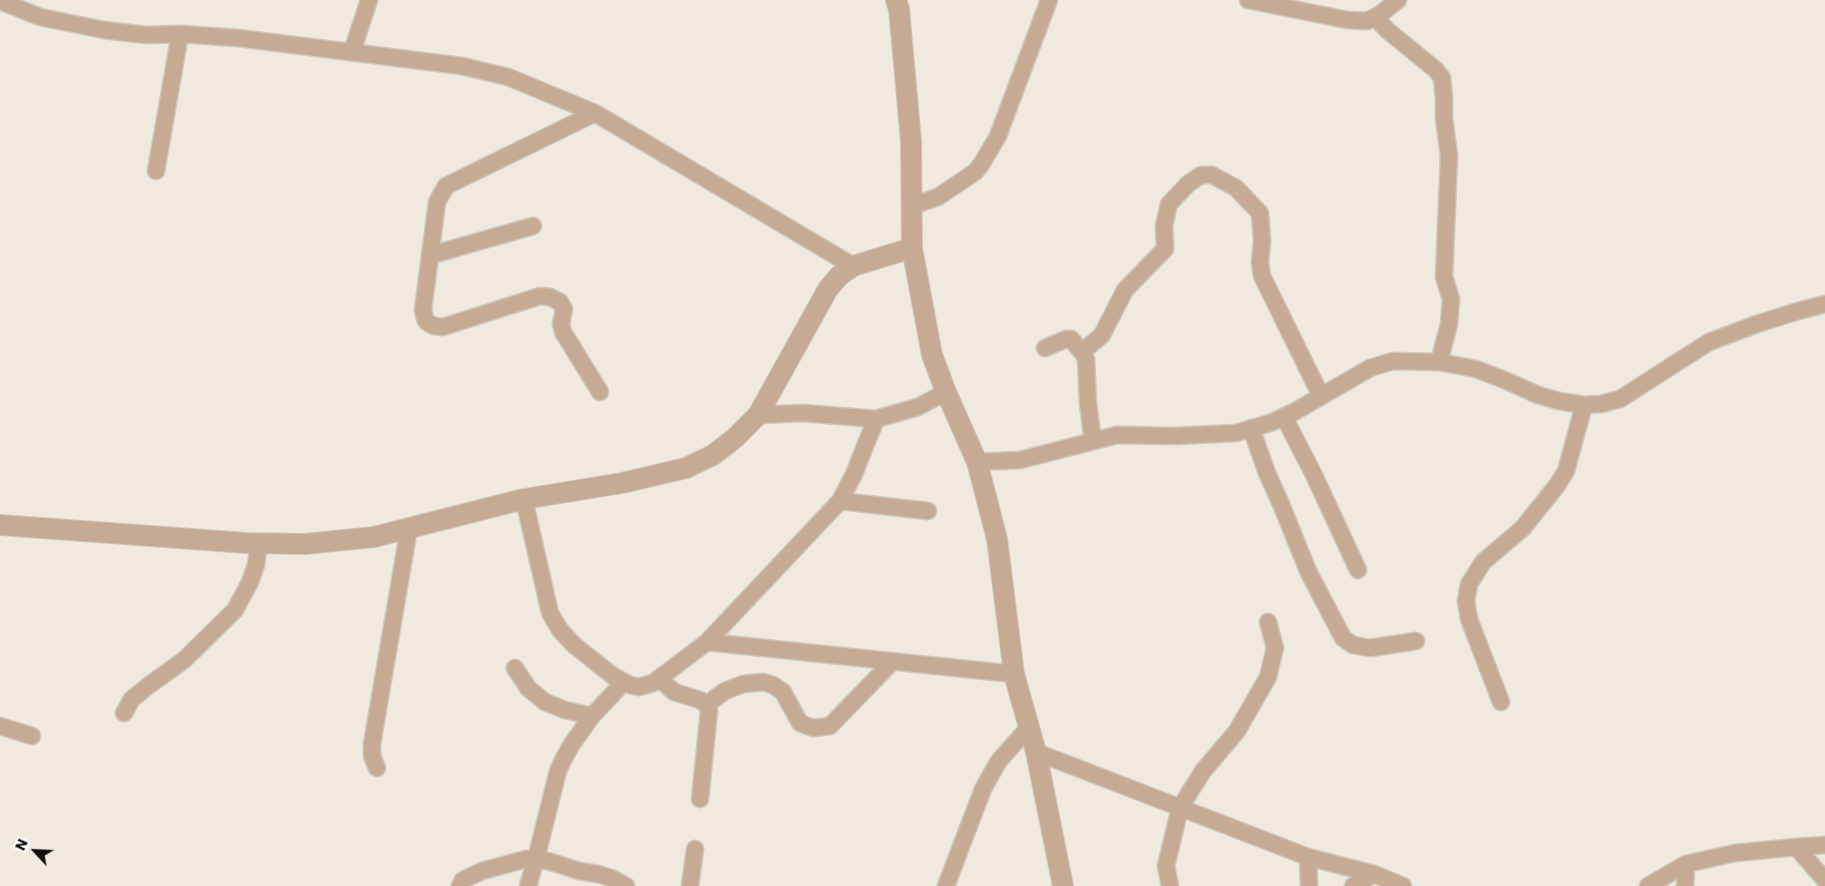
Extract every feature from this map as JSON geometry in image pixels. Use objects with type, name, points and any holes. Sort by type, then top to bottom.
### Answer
[{"type":"street","points":[[352,52],[370,0]]},
{"type":"street","points":[[896,0],[911,140],[912,248],[932,355],[977,462],[997,539],[1014,674],[1036,752],[1063,886]]},
{"type":"street","points":[[912,206],[938,197],[976,172],[982,163],[998,136],[1049,0]]},
{"type":"street","points":[[1248,0],[1347,20],[1367,22],[1398,0]]},
{"type":"street","points":[[0,1],[40,17],[104,30],[146,35],[180,34],[238,38],[462,66],[508,77],[595,113],[853,266]]},
{"type":"street","points":[[1374,17],[1436,70],[1442,78],[1444,119],[1449,156],[1444,277],[1451,299],[1448,324],[1439,362]]},
{"type":"street","points":[[156,171],[180,34]]},
{"type":"street","points":[[595,113],[446,186],[437,202],[423,310],[427,322],[434,326],[443,326],[540,296],[550,297],[560,302],[564,309],[561,324],[563,332],[600,392]]},
{"type":"street","points":[[1082,352],[1102,335],[1125,290],[1165,249],[1164,226],[1170,204],[1188,184],[1201,176],[1212,175],[1236,188],[1260,213],[1262,241],[1260,263],[1262,276],[1322,396]]},
{"type":"street","points":[[431,255],[533,226]]},
{"type":"street","points":[[1,529],[259,544],[304,544],[374,537],[524,499],[622,483],[686,468],[713,454],[735,438],[758,415],[828,289],[839,276],[853,266],[912,248]]},
{"type":"street","points":[[977,462],[1020,460],[1117,435],[1216,435],[1236,433],[1270,424],[1370,368],[1393,362],[1439,362],[1476,369],[1538,395],[1558,401],[1601,404],[1620,399],[1709,342],[1756,324],[1825,304]]},
{"type":"street","points":[[1045,348],[1066,339],[1071,339],[1086,359],[1088,403],[1094,441]]},
{"type":"street","points":[[758,415],[803,413],[876,419],[918,407],[946,392]]},
{"type":"street","points":[[1501,702],[1469,619],[1466,602],[1469,584],[1483,562],[1523,528],[1558,484],[1566,471],[1584,404]]},
{"type":"street","points":[[1284,417],[1313,473],[1358,570]]},
{"type":"street","points":[[524,499],[550,613],[560,630],[574,645],[613,676],[624,682],[639,686],[653,683],[707,642],[840,501],[854,474],[876,419]]},
{"type":"street","points":[[1251,428],[1267,473],[1308,571],[1343,638],[1353,645],[1370,648],[1416,641]]},
{"type":"street","points":[[840,501],[928,510]]},
{"type":"street","points":[[376,768],[372,756],[372,744],[409,528]]},
{"type":"street","points":[[124,713],[132,699],[184,660],[235,610],[250,582],[256,565],[259,544]]},
{"type":"street","points":[[1170,886],[1166,866],[1180,808],[1204,771],[1237,731],[1268,677],[1275,648],[1268,622]]},
{"type":"street","points":[[707,642],[1014,674]]},
{"type":"street","points":[[707,705],[725,691],[743,684],[763,682],[773,685],[783,692],[800,723],[813,728],[830,726],[893,662]]},
{"type":"street","points":[[515,668],[528,688],[545,702],[565,710],[592,716]]},
{"type":"street","points":[[659,678],[674,692],[700,700],[707,705],[709,711],[700,799]]},
{"type":"street","points":[[528,886],[558,771],[572,744],[592,716],[624,682]]},
{"type":"street","points":[[0,726],[32,736]]},
{"type":"street","points":[[946,886],[987,782],[998,762],[1030,727]]},
{"type":"street","points":[[1036,752],[1308,857],[1374,874],[1403,886]]},
{"type":"street","points":[[1648,886],[1686,864],[1735,853],[1825,846]]},
{"type":"street","points":[[1796,847],[1825,880]]},
{"type":"street","points":[[690,886],[695,849]]},
{"type":"street","points":[[1308,857],[1309,886]]},
{"type":"street","points":[[460,886],[463,880],[482,871],[526,859],[548,860],[579,871],[611,878],[626,886]]},
{"type":"street","points":[[1685,886],[1686,864]]},
{"type":"street","points":[[1353,886],[1374,874]]}]
